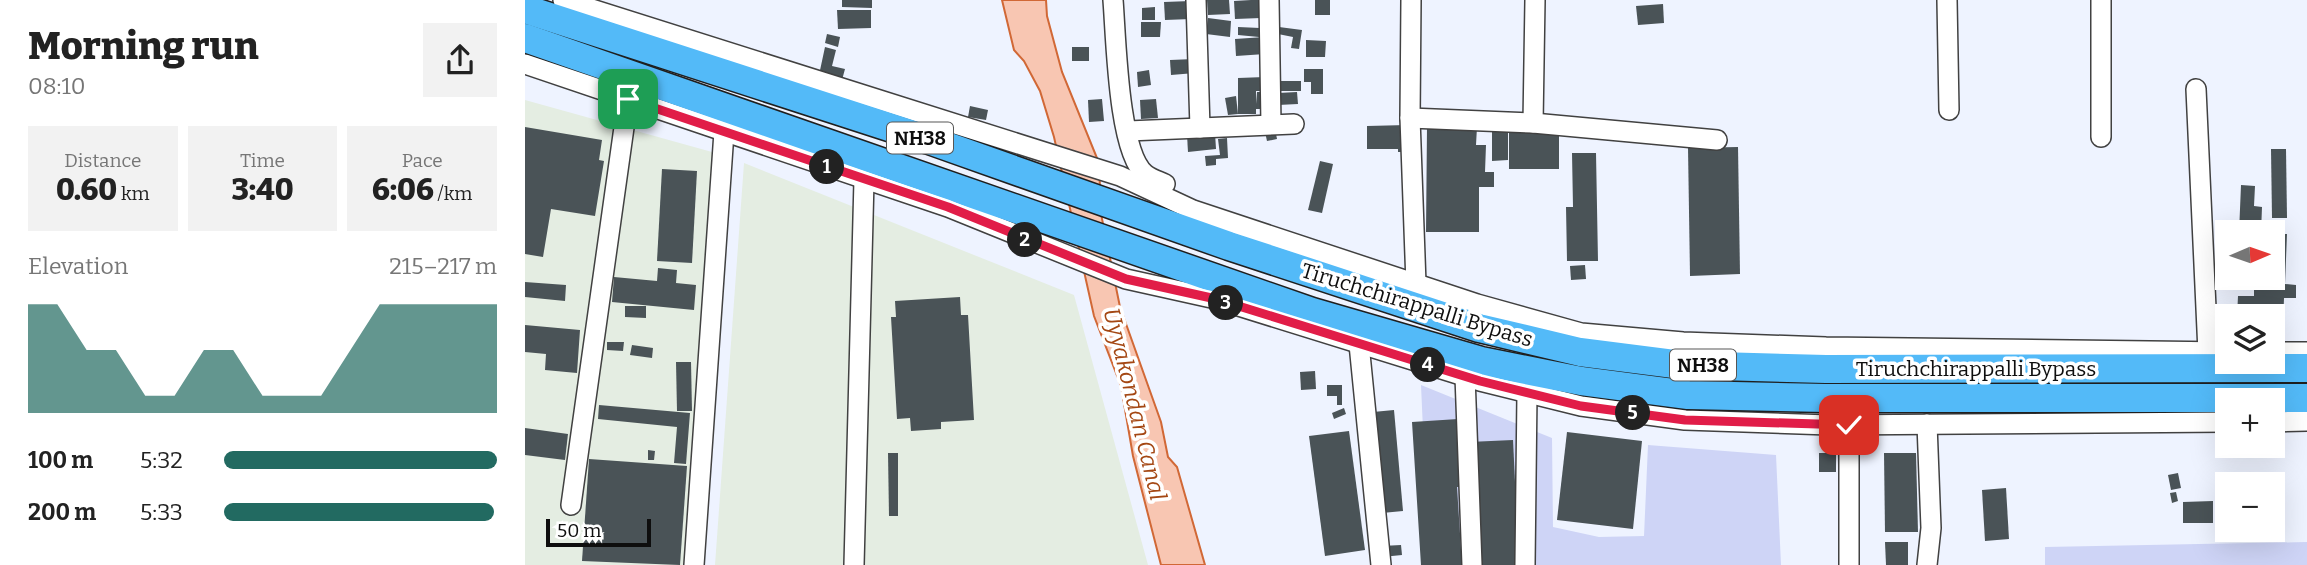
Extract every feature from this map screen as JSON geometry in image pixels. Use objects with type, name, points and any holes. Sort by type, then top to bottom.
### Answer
[{"type":"highway","name":"NH38","points":[[525,9],[717,74],[767,77]]},
{"type":"highway","name":"Tiruchchirappalli Bypass","points":[[525,38],[1312,312],[1468,357],[1608,385],[1688,395],[1825,398],[2307,398]]},
{"type":"highway","name":"Tiruchchirappalli Bypass","points":[[767,77],[799,98],[1124,207],[1230,246],[1479,328],[1580,352],[1682,365],[1826,369],[2307,368]]},
{"type":"street","points":[[563,0],[767,77],[1036,150],[1120,176],[1193,210],[1416,284],[1581,333],[1683,342],[1813,346],[2215,352]]},
{"type":"street","points":[[1113,0],[1119,93],[1132,154],[1145,174],[1206,203],[1240,225]]},
{"type":"street","points":[[1196,0],[1200,128]]},
{"type":"street","points":[[1269,0],[1272,124]]},
{"type":"street","points":[[1411,0],[1410,118],[1416,284]]},
{"type":"street","points":[[1533,123],[1535,0]]},
{"type":"street","points":[[1947,0],[1949,110]]},
{"type":"street","points":[[2101,0],[2101,137]]},
{"type":"street","points":[[525,64],[948,207],[1126,279],[1216,299],[1465,376],[1581,406],[1685,420],[1849,425],[2215,422]]},
{"type":"street","points":[[2196,89],[2215,316]]},
{"type":"street","points":[[571,505],[628,99]]},
{"type":"street","points":[[1410,118],[1533,123],[1717,141]]},
{"type":"street","points":[[1128,131],[1294,124]]},
{"type":"street","points":[[694,565],[723,132]]},
{"type":"street","points":[[854,565],[864,180]]},
{"type":"street","points":[[1359,344],[1381,565]]},
{"type":"street","points":[[2285,352],[2307,352]]},
{"type":"street","points":[[1465,376],[1472,565]]},
{"type":"street","points":[[1525,565],[1527,393]]},
{"type":"street","points":[[2285,422],[2307,421]]},
{"type":"street","points":[[1927,424],[1931,528],[1927,565]]},
{"type":"street","points":[[1849,425],[1849,565]]},
{"type":"shaded area","points":[[525,100],[730,157],[704,565],[525,565]]},
{"type":"shaded area","points":[[744,163],[1074,295],[1148,565],[715,565]]},
{"type":"shaded area","points":[[1421,385],[1552,438],[1553,527],[1599,537],[1644,536],[1648,445],[1776,455],[1781,565],[1429,565]]},
{"type":"shaded area","points":[[2307,542],[2307,565],[2045,565],[2045,547]]},
{"type":"water","name":"Uyyakondan Canal","points":[[1002,0],[1046,0],[1047,16],[1062,72],[1099,163],[1101,214],[1120,307],[1161,422],[1168,457],[1177,467],[1205,565],[1161,565],[1133,456],[1121,386],[1094,316],[1054,137],[1040,91],[1024,61],[1014,50]]},
{"type":"building","points":[[842,0],[872,0],[872,8],[842,7]]},
{"type":"building","points":[[1207,0],[1229,0],[1230,14],[1208,15]]},
{"type":"building","points":[[1259,0],[1261,18],[1235,19],[1234,1]]},
{"type":"building","points":[[1315,0],[1330,0],[1330,15],[1315,15]]},
{"type":"building","points":[[1191,1],[1191,19],[1165,20],[1164,2]]},
{"type":"building","points":[[1663,4],[1664,23],[1638,25],[1636,6]]},
{"type":"building","points":[[1155,7],[1155,20],[1142,20],[1142,8]]},
{"type":"building","points":[[837,10],[871,10],[871,28],[838,29]]},
{"type":"building","points":[[1208,18],[1231,21],[1230,37],[1206,34]]},
{"type":"building","points":[[1141,22],[1161,22],[1160,37],[1141,37]]},
{"type":"building","points":[[1238,27],[1260,28],[1259,37],[1238,35]]},
{"type":"building","points":[[1279,27],[1302,30],[1299,49],[1291,48],[1293,37],[1278,34]]},
{"type":"building","points":[[827,34],[840,37],[838,47],[825,43]]},
{"type":"building","points":[[1264,37],[1265,54],[1236,56],[1235,39]]},
{"type":"building","points":[[1306,40],[1326,41],[1325,57],[1306,57]]},
{"type":"building","points":[[825,47],[836,50],[832,66],[845,69],[842,80],[819,75]]},
{"type":"building","points":[[1072,47],[1089,47],[1089,61],[1072,61]]},
{"type":"building","points":[[1194,59],[1195,73],[1171,75],[1170,60]]},
{"type":"building","points":[[1304,69],[1323,69],[1323,94],[1311,94],[1311,82],[1304,82]]},
{"type":"building","points":[[1149,70],[1151,85],[1138,87],[1137,72]]},
{"type":"building","points":[[1265,77],[1266,91],[1256,91],[1256,104],[1257,92],[1265,92],[1265,109],[1256,109],[1256,114],[1238,114],[1238,78]]},
{"type":"building","points":[[1279,81],[1301,81],[1301,91],[1279,91]]},
{"type":"building","points":[[1297,92],[1298,104],[1278,105],[1278,93]]},
{"type":"building","points":[[1236,96],[1238,114],[1228,115],[1225,98]]},
{"type":"building","points":[[1102,99],[1104,121],[1089,122],[1088,100]]},
{"type":"building","points":[[1156,99],[1158,118],[1141,119],[1140,100]]},
{"type":"building","points":[[970,106],[988,110],[986,120],[968,117]]},
{"type":"building","points":[[1407,125],[1407,152],[1398,152],[1398,149],[1367,149],[1367,126]]},
{"type":"building","points":[[525,127],[602,140],[599,160],[604,161],[595,216],[551,209],[543,257],[525,254]]},
{"type":"building","points":[[1427,127],[1477,127],[1476,145],[1486,145],[1485,172],[1494,172],[1494,187],[1479,187],[1479,232],[1426,232]]},
{"type":"building","points":[[1492,127],[1508,127],[1508,160],[1492,161]]},
{"type":"building","points":[[1509,127],[1559,127],[1559,169],[1509,169]]},
{"type":"building","points":[[1275,129],[1277,139],[1267,141],[1265,132]]},
{"type":"building","points":[[1215,133],[1216,149],[1188,152],[1187,135]]},
{"type":"building","points":[[1227,138],[1228,158],[1216,159],[1216,165],[1206,166],[1205,156],[1220,155],[1218,139]]},
{"type":"building","points":[[1738,147],[1740,274],[1690,276],[1688,148]]},
{"type":"building","points":[[2271,149],[2286,149],[2287,218],[2272,218]]},
{"type":"building","points":[[1572,153],[1596,153],[1598,261],[1567,261],[1566,207],[1573,207]]},
{"type":"building","points":[[1320,161],[1333,164],[1322,213],[1308,210]]},
{"type":"building","points":[[662,169],[697,171],[692,263],[657,261]]},
{"type":"building","points":[[2241,185],[2255,186],[2254,206],[2262,207],[2262,220],[2240,220]]},
{"type":"building","points":[[2285,234],[2287,234],[2285,284]]},
{"type":"building","points":[[1585,265],[1586,279],[1571,280],[1570,266]]},
{"type":"building","points":[[658,268],[677,270],[676,283],[696,285],[694,310],[612,302],[614,277],[657,281]]},
{"type":"building","points":[[525,282],[566,285],[565,301],[525,297]]},
{"type":"building","points":[[2285,284],[2296,285],[2296,298],[2284,298],[2284,304],[2238,304],[2238,296],[2254,296],[2254,290],[2285,290]]},
{"type":"building","points":[[960,297],[961,315],[968,315],[974,420],[941,422],[941,429],[911,431],[910,418],[897,419],[891,317],[896,317],[895,301]]},
{"type":"building","points":[[625,306],[646,306],[646,318],[625,317]]},
{"type":"building","points":[[525,325],[580,330],[577,373],[545,370],[546,354],[525,352]]},
{"type":"building","points":[[607,342],[624,342],[623,351],[607,350]]},
{"type":"building","points":[[632,345],[653,348],[652,358],[630,355]]},
{"type":"building","points":[[676,362],[691,362],[692,411],[677,411]]},
{"type":"building","points":[[1315,371],[1316,389],[1301,390],[1300,372]]},
{"type":"building","points":[[1327,385],[1342,385],[1342,405],[1337,405],[1337,396],[1327,396]]},
{"type":"building","points":[[599,405],[690,413],[686,464],[674,463],[677,427],[598,419]]},
{"type":"building","points":[[1344,408],[1346,414],[1334,419],[1332,413]]},
{"type":"building","points":[[1394,410],[1403,511],[1382,513],[1373,412]]},
{"type":"building","points":[[1458,419],[1463,487],[1457,487],[1462,565],[1421,565],[1412,422]]},
{"type":"building","points":[[525,428],[568,434],[565,460],[525,455]]},
{"type":"building","points":[[1349,431],[1365,550],[1325,556],[1309,436]]},
{"type":"building","points":[[1567,432],[1642,441],[1633,529],[1557,520]]},
{"type":"building","points":[[1513,440],[1519,565],[1476,565],[1469,442]]},
{"type":"building","points":[[648,450],[655,451],[654,460],[648,460]]},
{"type":"building","points":[[888,453],[898,453],[898,516],[889,516]]},
{"type":"building","points":[[1819,453],[1836,453],[1836,472],[1819,472]]},
{"type":"building","points":[[1884,453],[1916,453],[1918,532],[1885,532]]},
{"type":"building","points":[[589,459],[687,466],[680,565],[582,561]]},
{"type":"building","points":[[2178,473],[2181,488],[2171,490],[2168,475]]},
{"type":"building","points":[[2006,488],[2009,539],[1985,541],[1982,490]]},
{"type":"building","points":[[2176,492],[2178,501],[2172,503],[2170,493]]},
{"type":"building","points":[[2213,501],[2213,523],[2183,523],[2183,502]]},
{"type":"building","points":[[1885,542],[1908,542],[1908,565],[1886,565]]},
{"type":"building","points":[[1401,545],[1402,555],[1382,557],[1382,546]]},
{"type":"route","points":[[628,99],[948,207],[1126,279],[1216,299],[1480,381],[1581,406],[1685,420],[1849,425]]}]
